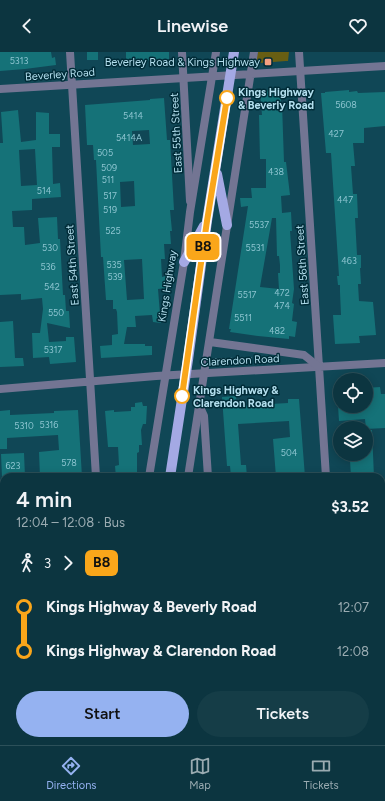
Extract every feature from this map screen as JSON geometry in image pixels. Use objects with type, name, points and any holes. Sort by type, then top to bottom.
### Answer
[{"type":"main road","points":[[171,473],[186,375],[207,221],[234,52]]},
{"type":"main road","points":[[216,166],[227,225]]},
{"type":"main road","points":[[184,262],[207,221]]},
{"type":"street","name":"East 54th Street","points":[[70,52],[96,473]]},
{"type":"street","name":"East 55th Street","points":[[182,52],[190,212]]},
{"type":"street","name":"Kings Highway","points":[[150,473],[216,52]]},
{"type":"street","points":[[189,473],[254,52]]},
{"type":"street","name":"East 56th Street","points":[[299,52],[326,473]]},
{"type":"street","name":"Beverley Road","points":[[0,89],[385,66]]},
{"type":"street","points":[[210,342],[304,355],[319,367]]},
{"type":"street","name":"Clarendon Road","points":[[0,388],[165,376],[385,363]]},
{"type":"street","points":[[199,405],[204,416],[208,473]]},
{"type":"street","points":[[104,745],[109,745]]},
{"type":"shaded area","points":[[258,52],[289,52],[288,61],[260,63],[256,59]]},
{"type":"building","points":[[0,52],[51,52],[52,58],[55,57],[56,65],[0,71]]},
{"type":"building","points":[[87,52],[98,52],[98,60],[87,60]]},
{"type":"building","points":[[126,52],[169,52],[169,59],[126,62]]},
{"type":"building","points":[[280,90],[282,104],[284,162],[286,162],[290,195],[281,196],[282,213],[291,212],[292,231],[290,231],[294,289],[292,321],[297,322],[295,337],[289,336],[289,339],[230,332],[231,329],[229,329],[248,206],[241,207],[240,198],[252,198],[251,188],[266,188],[266,159],[260,159],[259,115],[262,115],[260,91]],"holes":[[[272,218],[276,218],[277,256],[279,256],[280,265],[280,273],[278,273],[279,289],[260,287]]]},
{"type":"building","points":[[349,90],[349,92],[357,91],[358,93],[385,92],[385,126],[364,128],[364,143],[353,143],[355,166],[351,166],[353,194],[357,194],[358,218],[355,218],[357,255],[361,255],[361,284],[358,284],[359,301],[373,302],[376,335],[359,336],[360,343],[335,344],[333,315],[341,315],[340,285],[338,285],[337,276],[339,276],[331,153],[326,153],[321,93]]},
{"type":"building","points":[[164,98],[167,140],[170,140],[174,210],[170,210],[172,231],[170,231],[171,244],[164,244],[165,259],[161,259],[162,277],[166,276],[167,288],[158,289],[160,314],[162,314],[161,323],[153,322],[152,315],[135,316],[136,327],[127,327],[124,344],[145,344],[145,346],[152,346],[152,355],[101,358],[100,346],[112,345],[112,335],[118,334],[117,312],[116,309],[113,309],[113,300],[106,300],[103,257],[101,257],[96,160],[94,160],[93,145],[87,145],[85,105]],"holes":[[[149,130],[150,144],[133,145],[132,131]],[[134,181],[135,206],[121,207],[120,182]],[[142,259],[144,299],[127,300],[124,260]]]},
{"type":"building","points":[[18,110],[21,142],[36,140],[36,112],[49,113],[49,134],[60,134],[60,147],[52,147],[53,184],[60,183],[61,197],[32,199],[32,210],[12,211],[13,227],[24,227],[25,245],[40,243],[38,218],[57,217],[58,239],[60,239],[63,295],[65,295],[66,311],[69,311],[70,328],[47,323],[49,342],[66,341],[66,337],[74,337],[76,362],[50,364],[49,357],[33,358],[32,333],[40,333],[43,309],[42,298],[21,300],[21,294],[0,295],[0,143],[3,143],[1,112]],"holes":[[[35,149],[37,185],[21,186],[19,150]]]},
{"type":"building","points":[[13,321],[15,358],[23,358],[24,366],[0,367],[0,322]]},
{"type":"building","points":[[380,387],[381,394],[385,394],[385,428],[373,429],[373,421],[365,421],[365,419],[339,421],[338,413],[373,413],[373,388]]},
{"type":"building","points":[[236,396],[237,406],[288,403],[288,399],[299,399],[305,473],[276,473],[273,439],[290,437],[289,421],[238,424],[241,465],[246,465],[247,473],[231,473],[230,466],[227,466],[222,397]]},
{"type":"building","points":[[142,402],[143,406],[147,406],[146,424],[143,424],[141,430],[142,445],[139,445],[139,452],[137,453],[137,472],[116,473],[115,466],[119,465],[118,447],[108,447],[105,411],[131,411],[131,407],[135,407],[135,403]]},
{"type":"building","points":[[10,410],[10,415],[54,413],[54,411],[78,410],[82,473],[40,473],[39,452],[59,450],[58,435],[7,438],[7,449],[0,449],[0,411]]},
{"type":"building","points":[[24,453],[25,473],[2,473],[1,454]]},
{"type":"building","points":[[373,453],[374,473],[351,473],[350,461],[373,461]]},
{"type":"bus line","name":"B8","points":[[182,396],[207,221],[227,98]]},
{"type":"place","name":"Beverley Road & Kings Highway","points":[[268,62]]},
{"type":"place","name":"Kings Highway & Beverly Road","points":[[227,98]]},
{"type":"place","name":"Kings Highway & Clarendon Road","points":[[182,396]]}]
